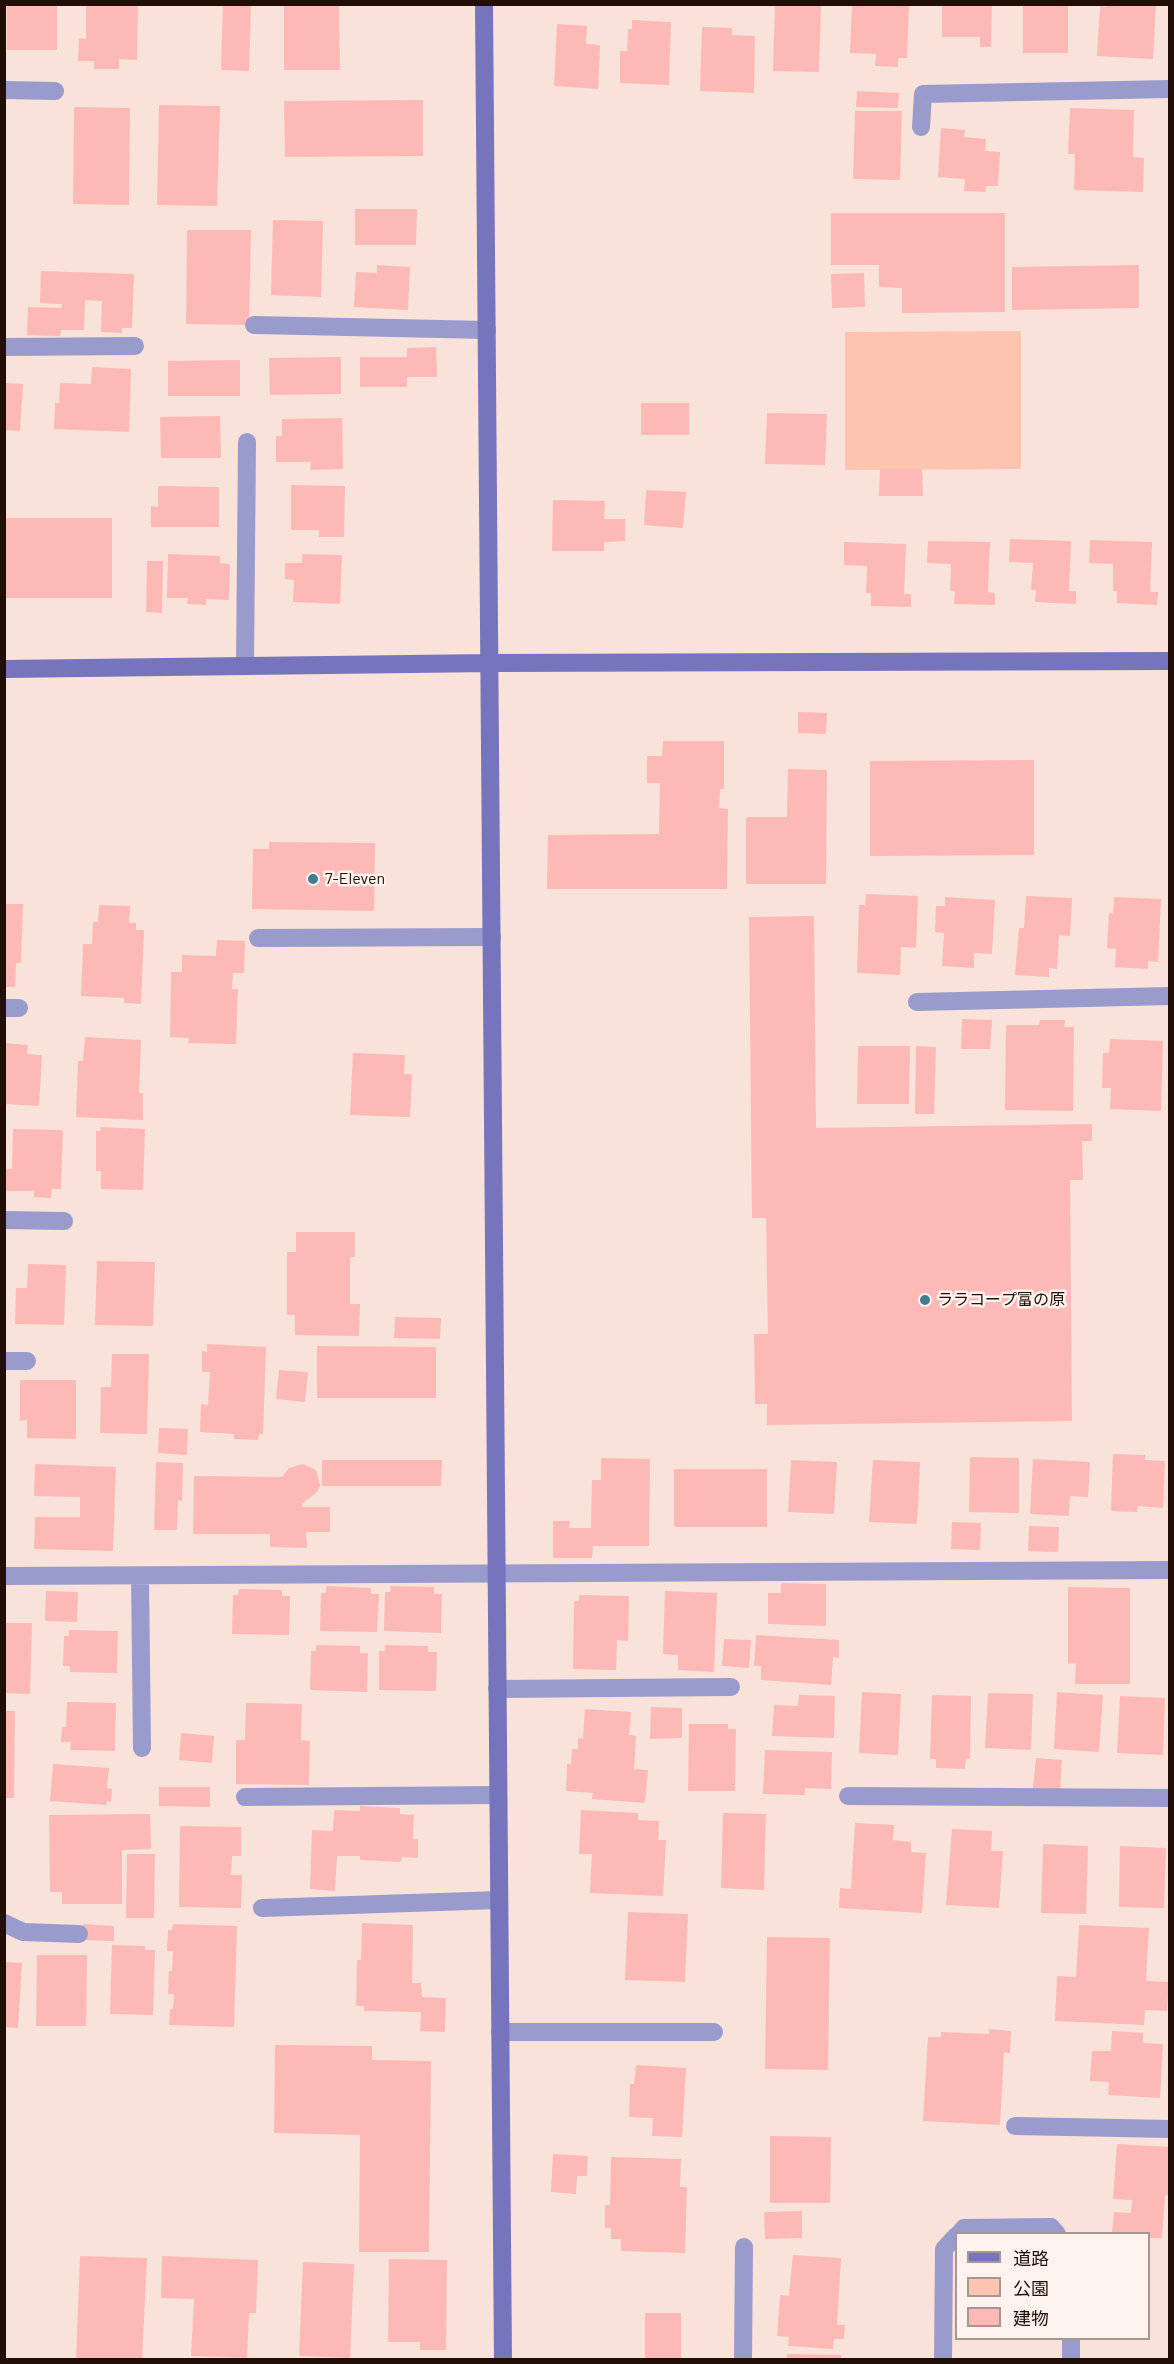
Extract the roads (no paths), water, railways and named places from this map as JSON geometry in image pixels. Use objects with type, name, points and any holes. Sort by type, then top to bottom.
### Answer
[{"type":"street","points":[[484,4],[503,2360]]},
{"type":"street","points":[[921,127],[923,94],[1170,89]]},
{"type":"street","points":[[4,90],[55,91]]},
{"type":"street","points":[[254,325],[488,330]]},
{"type":"street","points":[[4,347],[135,346]]},
{"type":"street","points":[[245,666],[247,442]]},
{"type":"street","points":[[4,669],[490,663],[1170,662]]},
{"type":"street","points":[[258,938],[492,937]]},
{"type":"street","points":[[917,1002],[1170,996]]},
{"type":"street","points":[[4,1220],[64,1221]]},
{"type":"street","points":[[4,1361],[27,1361]]},
{"type":"street","points":[[4,1576],[1170,1570]]},
{"type":"street","points":[[140,1576],[142,1748]]},
{"type":"street","points":[[497,1689],[731,1687]]},
{"type":"street","points":[[245,1797],[498,1795]]},
{"type":"street","points":[[848,1796],[1170,1798]]},
{"type":"street","points":[[262,1908],[499,1900]]},
{"type":"street","points":[[4,1923],[23,1932],[79,1934]]},
{"type":"street","points":[[500,2032],[714,2032]]},
{"type":"street","points":[[1015,2126],[1170,2129]]},
{"type":"street","points":[[961,2232],[964,2228],[1051,2227],[1055,2232]]},
{"type":"street","points":[[943,2360],[944,2249],[955,2238]]},
{"type":"street","points":[[743,2360],[744,2247]]},
{"type":"street","points":[[1071,2340],[1071,2360]]},
{"type":"place","name":"7-Eleven","points":[[313,879]]},
{"type":"place","name":"ララコープ富の原","points":[[925,1300]]}]
